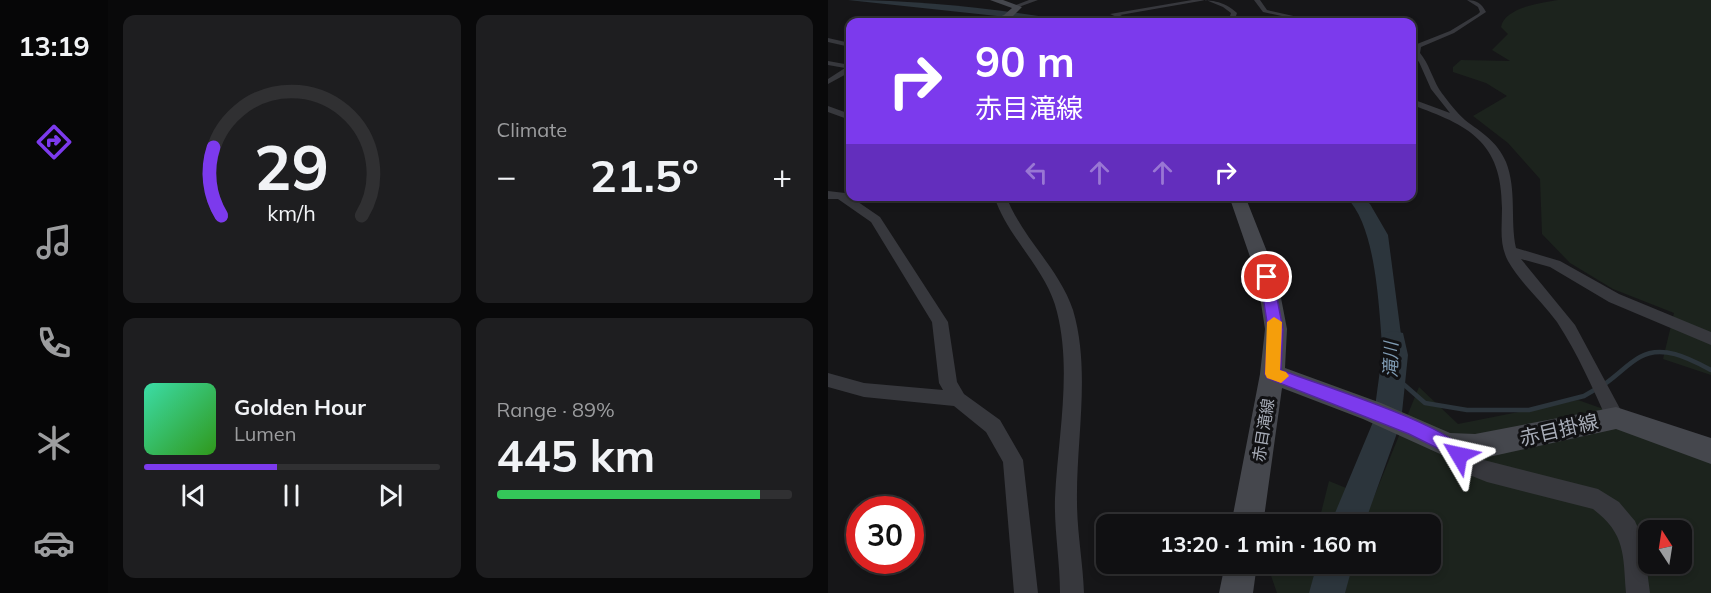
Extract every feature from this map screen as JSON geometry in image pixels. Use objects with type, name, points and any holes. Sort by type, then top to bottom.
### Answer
[{"type":"main road","points":[[994,0],[1016,8],[1002,18]]},
{"type":"main road","name":"赤目滝線","points":[[1239,201],[1267,277],[1276,329],[1272,374],[1249,514]]},
{"type":"main road","name":"赤目掛線","points":[[1272,374],[1415,428],[1449,445],[1475,447],[1614,413],[1711,452]]},
{"type":"main road","points":[[1236,593],[1239,574]]},
{"type":"street","points":[[1016,8],[1035,0]]},
{"type":"street","points":[[1122,18],[1113,14],[1203,0]]},
{"type":"street","points":[[1208,0],[1229,8],[1234,13],[1232,18]]},
{"type":"street","points":[[1257,0],[1265,11],[1298,18]]},
{"type":"street","points":[[1339,0],[1352,2]]},
{"type":"street","points":[[1416,48],[1484,12],[1480,6],[1470,0]]},
{"type":"street","points":[[828,40],[846,44]]},
{"type":"street","points":[[1416,40],[1430,42]]},
{"type":"street","points":[[1416,53],[1423,61],[1435,89],[1459,118]]},
{"type":"street","points":[[828,63],[846,67]]},
{"type":"street","points":[[828,70],[846,68]]},
{"type":"street","points":[[828,82],[846,71]]},
{"type":"street","points":[[1416,103],[1459,118],[1475,129],[1492,146],[1504,164],[1508,181],[1510,251],[1522,272],[1562,318],[1614,413]]},
{"type":"street","points":[[828,109],[846,116]]},
{"type":"street","points":[[850,201],[876,220],[940,322],[948,383],[958,399],[993,426],[1013,459],[1025,561],[1026,593]]},
{"type":"street","points":[[1001,201],[1005,213],[1050,276],[1064,309],[1071,350],[1066,504],[1072,593]]},
{"type":"street","points":[[1510,251],[1556,264],[1614,298],[1711,339]]},
{"type":"street","points":[[828,380],[864,390],[958,399]]},
{"type":"street","points":[[1449,445],[1469,465],[1598,500],[1616,512],[1627,526],[1635,559],[1638,593]]},
{"type":"shaded area","points":[[1558,0],[1711,0],[1711,375],[1663,359],[1674,313],[1613,289],[1570,263],[1542,234],[1540,179],[1508,143],[1473,116],[1507,96],[1486,83],[1453,72],[1453,67],[1461,60],[1510,61],[1492,50],[1508,34],[1501,27],[1504,20],[1516,10]]},
{"type":"shaded area","points":[[1419,387],[1458,424],[1578,400],[1711,447],[1711,593],[1277,593],[1270,574],[1441,574],[1441,514],[1321,514],[1329,481],[1373,499]]},
{"type":"water","points":[[848,0],[963,6],[1050,18],[1016,18]]},
{"type":"water","points":[[1349,201],[1367,201],[1388,235],[1406,373],[1384,367],[1376,276],[1365,230],[1357,211]]},
{"type":"waterway","name":"滝川","points":[[1351,514],[1387,422],[1395,355],[1394,340]]},
{"type":"waterway","points":[[1603,385],[1631,363],[1649,353],[1676,354],[1711,370]]},
{"type":"waterway","points":[[1393,375],[1425,403],[1467,410],[1529,410],[1584,396],[1596,389]]},
{"type":"waterway","name":"滝川","points":[[1327,593],[1332,574]]},
{"type":"slow traffic","points":[[1274,322],[1276,329],[1272,374],[1281,376]]},
{"type":"route","points":[[1267,277],[1276,329],[1272,374],[1288,378],[1415,428],[1449,445],[1459,455]]}]
